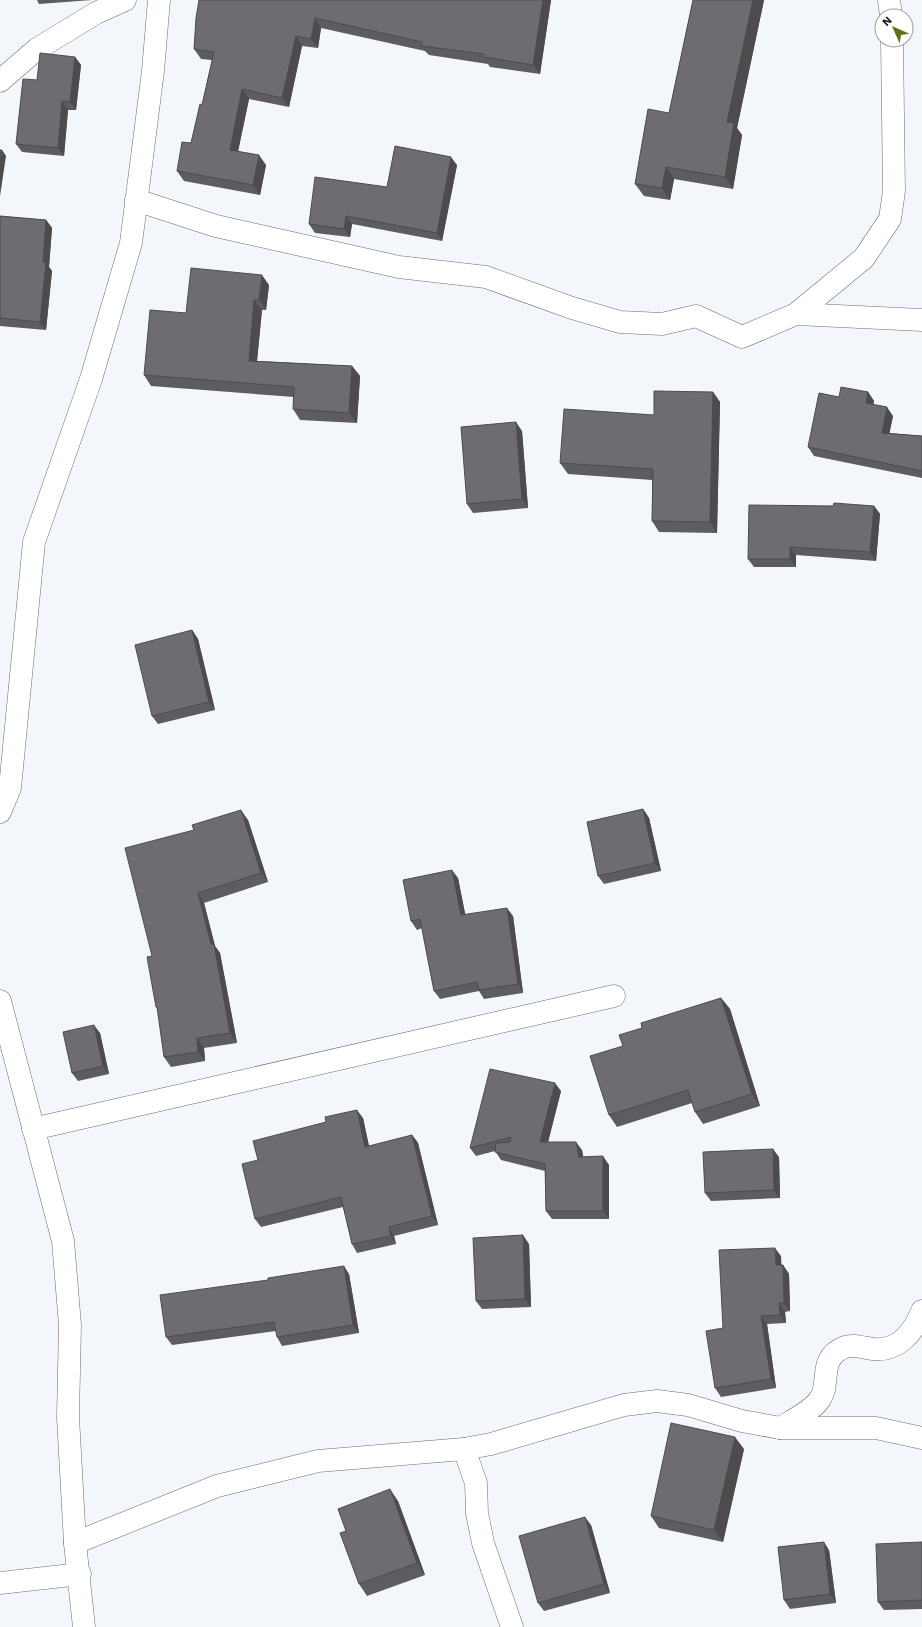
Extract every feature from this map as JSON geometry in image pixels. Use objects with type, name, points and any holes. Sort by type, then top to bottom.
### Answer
[{"type":"street","points":[[0,81],[37,49],[96,13],[125,0]]},
{"type":"street","points":[[0,812],[5,789],[34,542],[91,379],[131,243],[153,72],[159,0]]},
{"type":"street","points":[[136,200],[216,226],[399,267],[486,277],[572,308],[620,322],[662,324],[696,316],[742,337],[796,314],[864,258],[890,219],[894,191],[892,48]]},
{"type":"street","points":[[796,314],[922,320]]},
{"type":"street","points":[[33,1129],[614,996]]},
{"type":"street","points":[[0,1001],[63,1241],[70,1325],[68,1417],[75,1543],[80,1574],[84,1627]]},
{"type":"street","points":[[780,1428],[820,1400],[825,1390],[824,1377],[826,1366],[834,1355],[845,1347],[858,1346],[875,1349],[892,1346],[906,1338],[917,1324],[922,1311]]},
{"type":"street","points":[[75,1543],[217,1486],[318,1461],[464,1449],[490,1444],[624,1405],[657,1401],[688,1405],[742,1421],[780,1428],[876,1428],[922,1438]]},
{"type":"street","points":[[464,1449],[476,1483],[477,1513],[483,1544],[512,1627]]},
{"type":"street","points":[[0,1583],[80,1574]]},
{"type":"building","points":[[199,0],[543,0],[533,65],[484,57],[484,54],[422,46],[422,42],[315,18],[311,39],[296,36],[282,98],[242,89],[230,150],[259,155],[253,185],[177,171],[182,142],[191,143],[200,104],[202,105],[214,52],[194,49]]},
{"type":"building","points":[[693,0],[753,0],[727,122],[734,123],[725,177],[666,167],[662,188],[635,184],[648,109],[669,113]]},
{"type":"building","points":[[40,53],[75,57],[70,102],[62,101],[58,148],[16,144],[23,79],[37,80]]},
{"type":"building","points":[[395,146],[451,157],[437,233],[346,216],[344,229],[309,224],[315,177],[387,187]]},
{"type":"building","points":[[0,150],[2,150],[0,162]]},
{"type":"building","points":[[0,216],[46,220],[43,262],[46,263],[40,322],[0,318]]},
{"type":"building","points":[[191,268],[262,275],[259,300],[254,300],[249,361],[352,366],[349,413],[293,409],[294,387],[144,375],[150,310],[186,313]]},
{"type":"building","points":[[841,387],[868,392],[866,403],[887,407],[882,433],[922,436],[922,471],[808,447],[819,393],[839,397]]},
{"type":"building","points":[[654,391],[713,392],[710,522],[652,521],[653,469],[560,463],[564,409],[654,415]]},
{"type":"building","points":[[516,422],[522,499],[467,504],[461,427]]},
{"type":"building","points":[[834,503],[874,506],[870,552],[790,547],[790,559],[748,559],[749,505],[833,506]]},
{"type":"building","points":[[192,630],[209,702],[152,716],[135,645]]},
{"type":"building","points":[[643,809],[655,863],[598,876],[587,822]]},
{"type":"building","points":[[241,810],[261,873],[198,893],[211,944],[214,944],[230,1033],[197,1038],[198,1052],[164,1057],[157,1007],[147,957],[152,956],[125,848],[194,830],[192,825]]},
{"type":"building","points":[[452,870],[461,915],[507,908],[518,984],[479,990],[477,982],[434,991],[420,919],[411,921],[403,880]]},
{"type":"building","points":[[721,998],[752,1094],[695,1112],[688,1090],[609,1115],[590,1056],[623,1046],[619,1035],[642,1028],[641,1023]]},
{"type":"building","points":[[94,1025],[103,1066],[72,1073],[63,1032]]},
{"type":"building","points":[[490,1069],[555,1083],[540,1142],[576,1142],[579,1157],[603,1156],[603,1211],[546,1211],[545,1164],[495,1152],[496,1143],[510,1142],[511,1137],[470,1148]]},
{"type":"building","points":[[357,1110],[365,1147],[412,1135],[432,1216],[389,1227],[391,1236],[352,1244],[341,1197],[255,1219],[242,1164],[258,1160],[253,1141],[326,1122],[325,1117]]},
{"type":"building","points":[[773,1149],[774,1190],[705,1193],[703,1152]]},
{"type":"building","points":[[523,1235],[525,1299],[476,1301],[473,1238]]},
{"type":"building","points":[[775,1248],[776,1265],[783,1265],[784,1303],[779,1303],[780,1315],[761,1316],[771,1379],[715,1388],[706,1331],[723,1328],[719,1250]]},
{"type":"building","points":[[344,1266],[353,1325],[277,1337],[274,1322],[166,1337],[160,1295],[268,1280],[268,1278]]},
{"type":"building","points":[[671,1423],[735,1437],[714,1530],[651,1516]]},
{"type":"building","points":[[390,1489],[417,1563],[359,1584],[340,1533],[346,1531],[338,1509]]},
{"type":"building","points":[[585,1517],[604,1584],[538,1603],[519,1536]]},
{"type":"building","points":[[824,1542],[830,1594],[784,1600],[778,1547]]},
{"type":"building","points":[[922,1542],[922,1600],[878,1602],[876,1544]]}]
